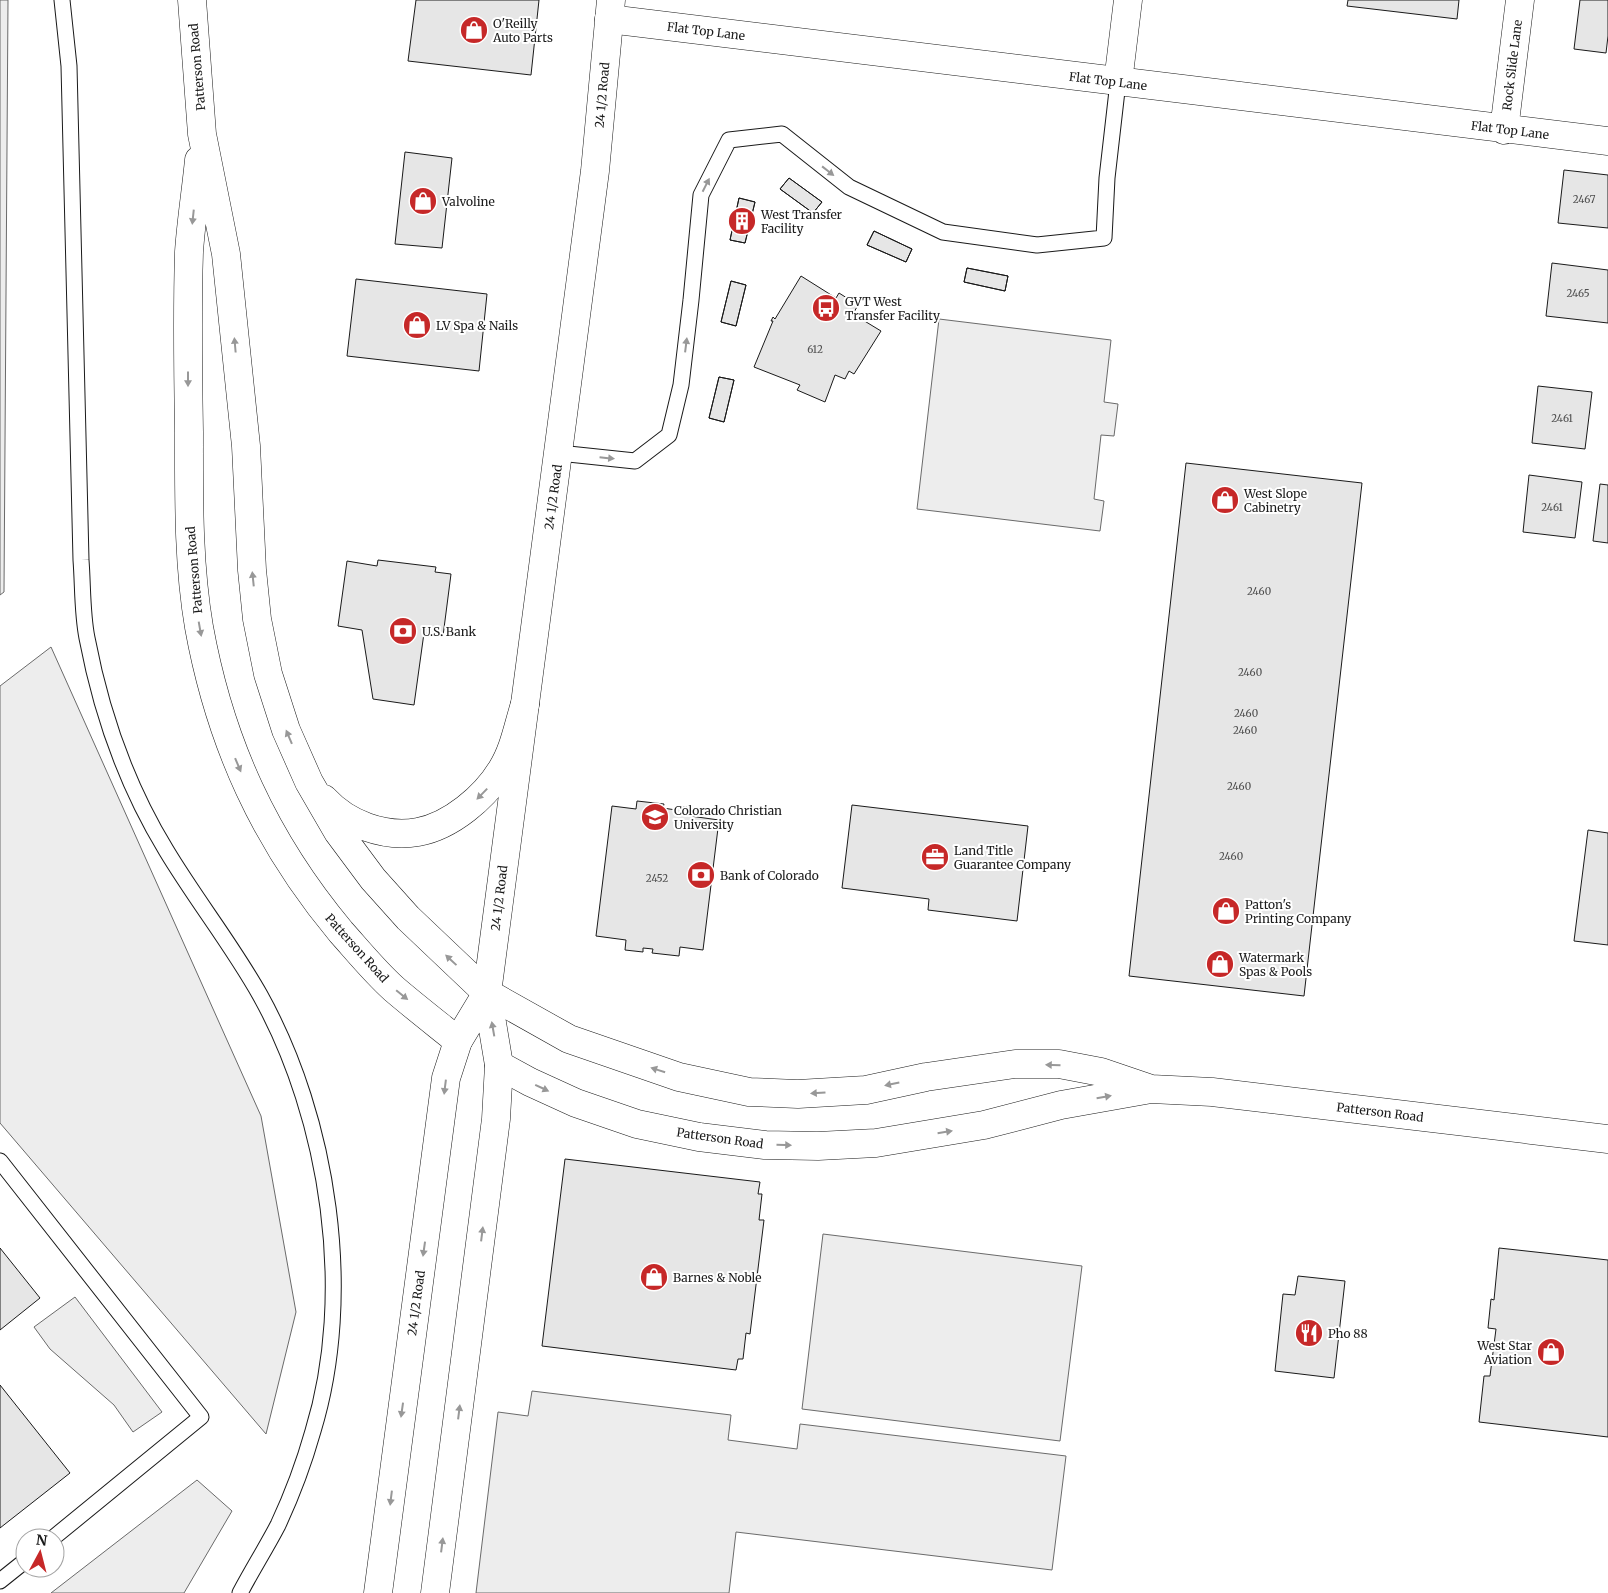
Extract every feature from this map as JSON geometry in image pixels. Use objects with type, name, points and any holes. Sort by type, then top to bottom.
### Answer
[{"type":"main road","name":"Patterson Road","points":[[192,0],[202,134],[226,254],[246,446],[252,570],[257,619],[268,674],[286,730],[309,782],[338,832],[373,879],[408,918],[487,993],[569,1039],[679,1077],[748,1092],[798,1094],[866,1090],[926,1077],[1015,1064],[1059,1064],[1101,1072],[1151,1089]]},
{"type":"main road","points":[[1118,82],[1128,0]]},
{"type":"main road","name":"Rock Slide Lane","points":[[1504,130],[1520,0]]},
{"type":"main road","name":"Flat Top Lane","points":[[610,10],[1118,82],[1504,130],[1608,141]]},
{"type":"main road","name":"24 1/2 Road","points":[[436,1593],[496,1119],[499,1065],[487,993],[595,171],[610,10]]},
{"type":"main road","name":"Patterson Road","points":[[202,134],[189,250],[189,468],[193,566],[199,624],[209,676],[237,761],[256,805],[280,848],[304,883],[359,953],[393,988],[458,1041],[530,1082],[576,1103],[637,1124],[699,1137],[765,1145],[818,1146],[876,1143],[984,1125],[1061,1105],[1151,1089],[1212,1092],[1608,1139]]},
{"type":"main road","points":[[309,782],[332,807],[348,819],[371,829],[393,833],[419,832],[445,823],[471,806],[486,791],[502,770],[509,755],[525,704]]},
{"type":"main road","name":"24 1/2 Road","points":[[378,1593],[446,1078],[458,1041],[487,993]]},
{"type":"lane","points":[[62,0],[69,66],[81,560],[86,635],[100,694],[116,744],[140,802],[165,848],[233,951],[283,1040],[314,1130],[324,1184],[332,1246],[333,1293],[330,1347],[314,1430],[278,1524],[240,1593]]},
{"type":"lane","points":[[559,453],[635,461],[669,435],[681,385],[701,195],[729,140],[782,134],[849,187],[943,232],[1036,246],[1104,238],[1107,178],[1118,82]]},
{"type":"lane","points":[[0,1161],[201,1417],[65,1528]]},
{"type":"lane","points":[[0,1581],[15,1569]]},
{"type":"shaded area","points":[[0,0],[8,0],[4,592],[0,595]]},
{"type":"shaded area","points":[[939,319],[1111,340],[1104,402],[1118,404],[1114,436],[1101,435],[1094,499],[1104,501],[1100,531],[917,509]]},
{"type":"shaded area","points":[[51,647],[261,1116],[296,1312],[266,1434],[0,1123],[0,686]]},
{"type":"shaded area","points":[[823,1234],[1082,1266],[1060,1441],[802,1409]]},
{"type":"shaded area","points":[[75,1297],[162,1412],[133,1432],[114,1405],[50,1349],[34,1327]]},
{"type":"shaded area","points":[[532,1391],[731,1415],[728,1440],[797,1449],[800,1424],[1066,1456],[1052,1570],[736,1532],[729,1593],[476,1593],[498,1412],[528,1416]]},
{"type":"shaded area","points":[[197,1480],[232,1511],[184,1593],[51,1593]]},
{"type":"building","name":"O'Reilly Auto Parts","points":[[416,0],[539,0],[531,75],[408,61]]},
{"type":"building","points":[[1348,0],[1459,0],[1457,19],[1347,6]]},
{"type":"building","points":[[1580,0],[1608,0],[1606,53],[1574,49]]},
{"type":"building","name":"Valvoline","points":[[405,152],[452,158],[442,248],[395,244]]},
{"type":"building","points":[[1564,170],[1608,175],[1608,228],[1558,223]]},
{"type":"building","points":[[789,178],[822,202],[813,213],[780,189]]},
{"type":"building","points":[[789,178],[822,202],[813,213],[780,189]]},
{"type":"building","name":"West Transfer Facility","points":[[739,198],[755,202],[745,243],[730,240]]},
{"type":"building","name":"West Transfer Facility","points":[[739,198],[755,202],[745,243],[730,240]]},
{"type":"building","points":[[874,231],[912,249],[906,262],[867,245]]},
{"type":"building","points":[[874,231],[912,249],[906,262],[867,245]]},
{"type":"building","points":[[1552,263],[1608,270],[1608,323],[1546,316]]},
{"type":"building","points":[[967,268],[1008,276],[1005,291],[964,282]]},
{"type":"building","points":[[967,268],[1008,276],[1005,291],[964,282]]},
{"type":"building","points":[[801,276],[836,298],[839,293],[858,305],[853,314],[881,331],[854,374],[849,371],[845,379],[835,375],[825,402],[797,390],[800,385],[754,367],[773,317],[775,319]]},
{"type":"building","name":"LV Spa & Nails","points":[[356,279],[487,294],[479,371],[347,356]]},
{"type":"building","points":[[731,281],[746,285],[736,326],[721,322]]},
{"type":"building","points":[[731,281],[746,285],[736,326],[721,322]]},
{"type":"building","points":[[719,377],[734,380],[724,422],[709,418]]},
{"type":"building","points":[[719,377],[734,380],[724,422],[709,418]]},
{"type":"building","points":[[1538,386],[1592,392],[1585,449],[1532,443]]},
{"type":"building","points":[[1186,463],[1362,483],[1304,996],[1129,976]]},
{"type":"building","points":[[1529,475],[1582,482],[1575,538],[1523,532]]},
{"type":"building","points":[[1600,484],[1608,485],[1608,543],[1593,541]]},
{"type":"building","name":"U.S. Bank","points":[[378,560],[436,567],[435,572],[451,574],[443,636],[424,633],[414,705],[373,699],[362,630],[338,626],[347,561],[377,566]]},
{"type":"building","points":[[637,801],[664,804],[663,808],[676,810],[676,806],[691,807],[690,816],[719,820],[703,950],[680,947],[679,956],[652,953],[653,949],[643,948],[643,952],[625,950],[626,940],[596,936],[612,806],[636,809]]},
{"type":"building","name":"Land Title Guarantee Company","points":[[852,805],[1028,826],[1017,921],[928,910],[929,899],[842,888]]},
{"type":"building","points":[[1588,830],[1608,833],[1608,945],[1574,941]]},
{"type":"building","name":"Barnes & Noble","points":[[565,1159],[760,1182],[758,1194],[762,1194],[759,1220],[764,1220],[750,1334],[746,1333],[743,1359],[738,1359],[736,1370],[542,1346]]},
{"type":"building","points":[[0,1248],[40,1298],[0,1330]]},
{"type":"building","name":"West Star Aviation","points":[[1499,1248],[1608,1260],[1608,1437],[1479,1422],[1484,1376],[1490,1376],[1496,1329],[1488,1328],[1491,1299],[1494,1300]]},
{"type":"building","name":"Pho 88","points":[[1298,1276],[1345,1281],[1334,1378],[1275,1371],[1283,1294],[1295,1295]]},
{"type":"building","points":[[0,1385],[70,1473],[0,1528]]},
{"type":"place","name":"O'Reilly Auto Parts","points":[[474,30]]},
{"type":"place","name":"Valvoline","points":[[423,201]]},
{"type":"place","name":"West Transfer Facility","points":[[742,221]]},
{"type":"place","name":"GVT West Transfer Facility","points":[[826,308]]},
{"type":"place","name":"LV Spa & Nails","points":[[417,325]]},
{"type":"place","name":"West Slope Cabinetry","points":[[1225,500]]},
{"type":"place","name":"U.S. Bank","points":[[403,631]]},
{"type":"place","name":"Colorado Christian University","points":[[655,817]]},
{"type":"place","name":"Land Title Guarantee Company","points":[[935,857]]},
{"type":"place","name":"Bank of Colorado","points":[[701,875]]},
{"type":"place","name":"Patton's Printing Company","points":[[1226,911]]},
{"type":"place","name":"Watermark Spas & Pools","points":[[1220,964]]},
{"type":"place","name":"Barnes & Noble","points":[[654,1277]]},
{"type":"place","name":"Pho 88","points":[[1309,1333]]},
{"type":"place","name":"West Star Aviation","points":[[1551,1352]]}]
